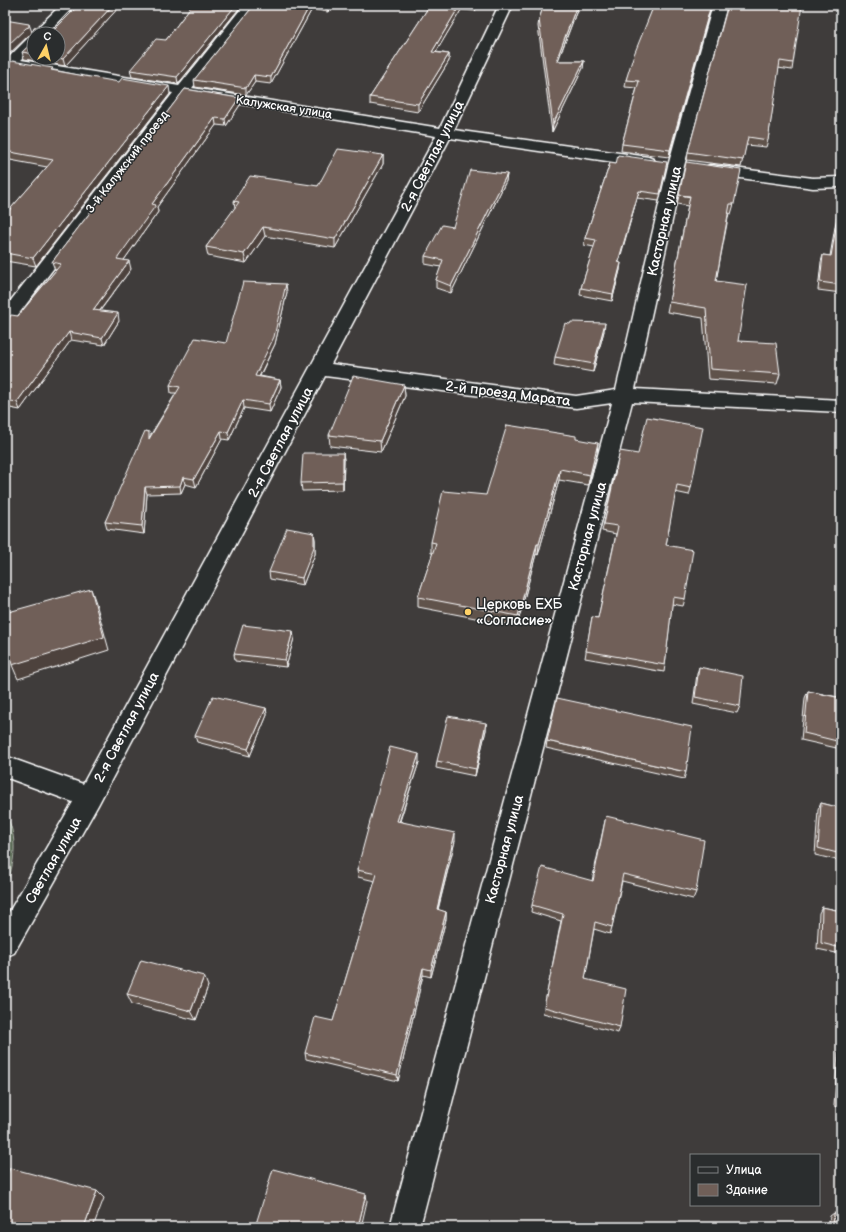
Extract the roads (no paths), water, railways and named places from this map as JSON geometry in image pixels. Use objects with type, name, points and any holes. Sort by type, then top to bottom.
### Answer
[{"type":"street","points":[[48,26],[68,5]]},
{"type":"street","name":"3-й Калужский проезд","points":[[5,320],[182,91],[251,5]]},
{"type":"street","name":"2-я Светлая улица","points":[[5,766],[89,797],[445,133],[506,5]]},
{"type":"street","name":"Касторная улица","points":[[405,1227],[624,395],[689,167],[720,5]]},
{"type":"street","points":[[7,65],[26,47]]},
{"type":"street","name":"Калужская улица","points":[[7,65],[445,133],[813,183],[841,182]]},
{"type":"street","name":"2-й проезд Марата","points":[[319,368],[576,402],[624,395],[841,406]]},
{"type":"street","name":"Светлая улица","points":[[5,944],[89,797]]},
{"type":"place","name":"Церковь ЕХБ «Согласие»","points":[[468,612]]}]
